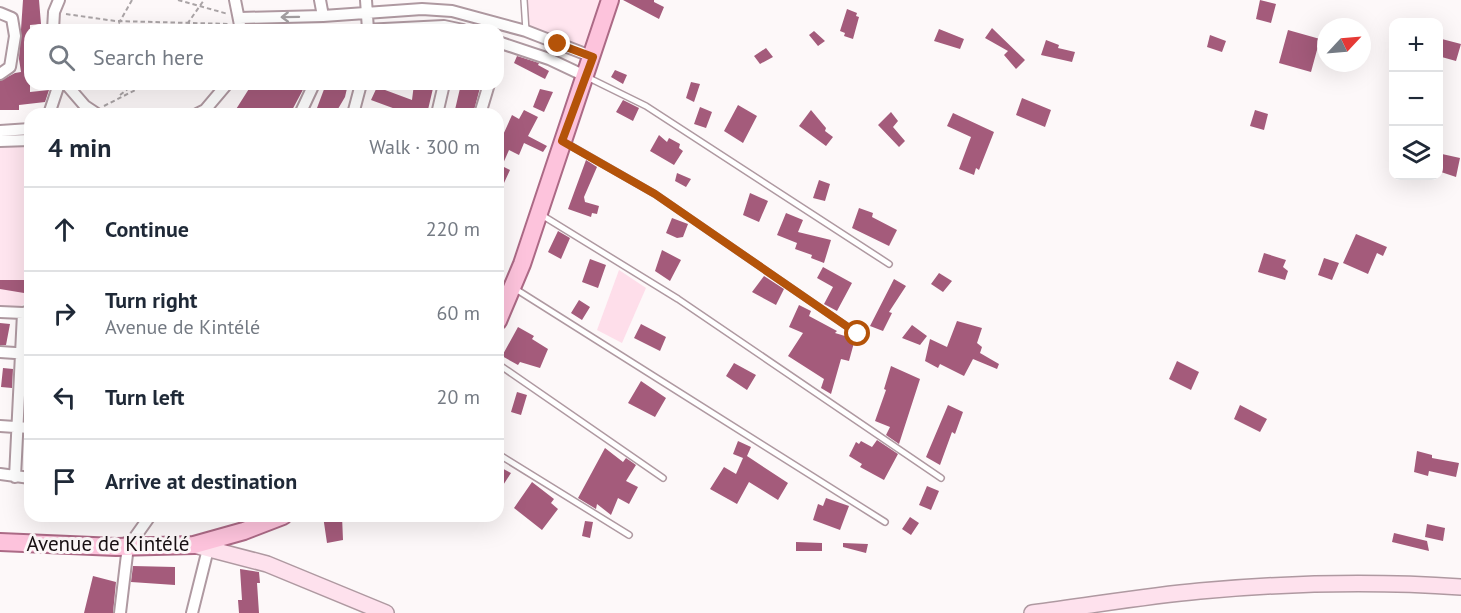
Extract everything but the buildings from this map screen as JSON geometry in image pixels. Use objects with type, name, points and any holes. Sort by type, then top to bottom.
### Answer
[{"type":"main road","points":[[504,306],[593,57],[610,0]]},
{"type":"main road","name":"Avenue de Kintélé","points":[[0,544],[201,547],[267,522]]},
{"type":"street","points":[[53,24],[54,12],[59,0]]},
{"type":"street","points":[[235,0],[240,21],[452,5],[593,57]]},
{"type":"street","points":[[320,0],[323,16]]},
{"type":"street","points":[[366,0],[367,24]]},
{"type":"street","points":[[0,13],[12,18],[15,36],[10,67],[0,74]]},
{"type":"street","points":[[504,43],[549,59],[585,76]]},
{"type":"street","points":[[52,108],[57,90]]},
{"type":"street","points":[[71,90],[87,108]]},
{"type":"street","points":[[207,108],[222,90]]},
{"type":"street","points":[[303,108],[311,90]]},
{"type":"street","points":[[358,108],[360,90]]},
{"type":"street","points":[[438,108],[443,90]]},
{"type":"street","points":[[482,108],[487,90]]},
{"type":"street","points":[[0,131],[24,129]]},
{"type":"street","points":[[0,141],[24,140]]},
{"type":"street","points":[[0,312],[24,312]]},
{"type":"street","points":[[0,352],[24,353]]},
{"type":"street","points":[[0,426],[24,427],[15,477]]},
{"type":"street","points":[[0,474],[24,478]]},
{"type":"street","points":[[120,613],[122,547],[133,540],[146,522]]},
{"type":"street","points":[[192,613],[201,547],[267,564],[356,608],[386,613]]},
{"type":"street","points":[[1032,613],[1199,591],[1288,585],[1392,584],[1461,587]]},
{"type":"lane","points":[[524,0],[526,31]]},
{"type":"lane","points":[[585,76],[646,106],[807,208],[889,264]]},
{"type":"lane","points":[[562,141],[655,194],[858,334]]},
{"type":"lane","points":[[539,213],[678,299],[941,478]]},
{"type":"lane","points":[[512,287],[885,522]]},
{"type":"lane","points":[[504,368],[663,478]]},
{"type":"lane","points":[[504,458],[629,535]]},
{"type":"path","points":[[118,24],[132,0]]},
{"type":"path","points":[[178,0],[230,14],[240,21]]},
{"type":"path","points":[[189,22],[204,0]]},
{"type":"path","points":[[54,12],[120,21],[240,21]]},
{"type":"path","points":[[103,108],[127,90]]},
{"type":"path","points":[[117,98],[134,90]]},
{"type":"shaded area","points":[[526,0],[609,0],[592,54],[528,30]]},
{"type":"shaded area","points":[[0,146],[24,147],[24,304],[18,308],[0,307]]},
{"type":"shaded area","points":[[619,270],[646,288],[622,343],[597,330]]},
{"type":"route","points":[[558,44],[593,57],[562,141],[655,194],[858,334]]}]
